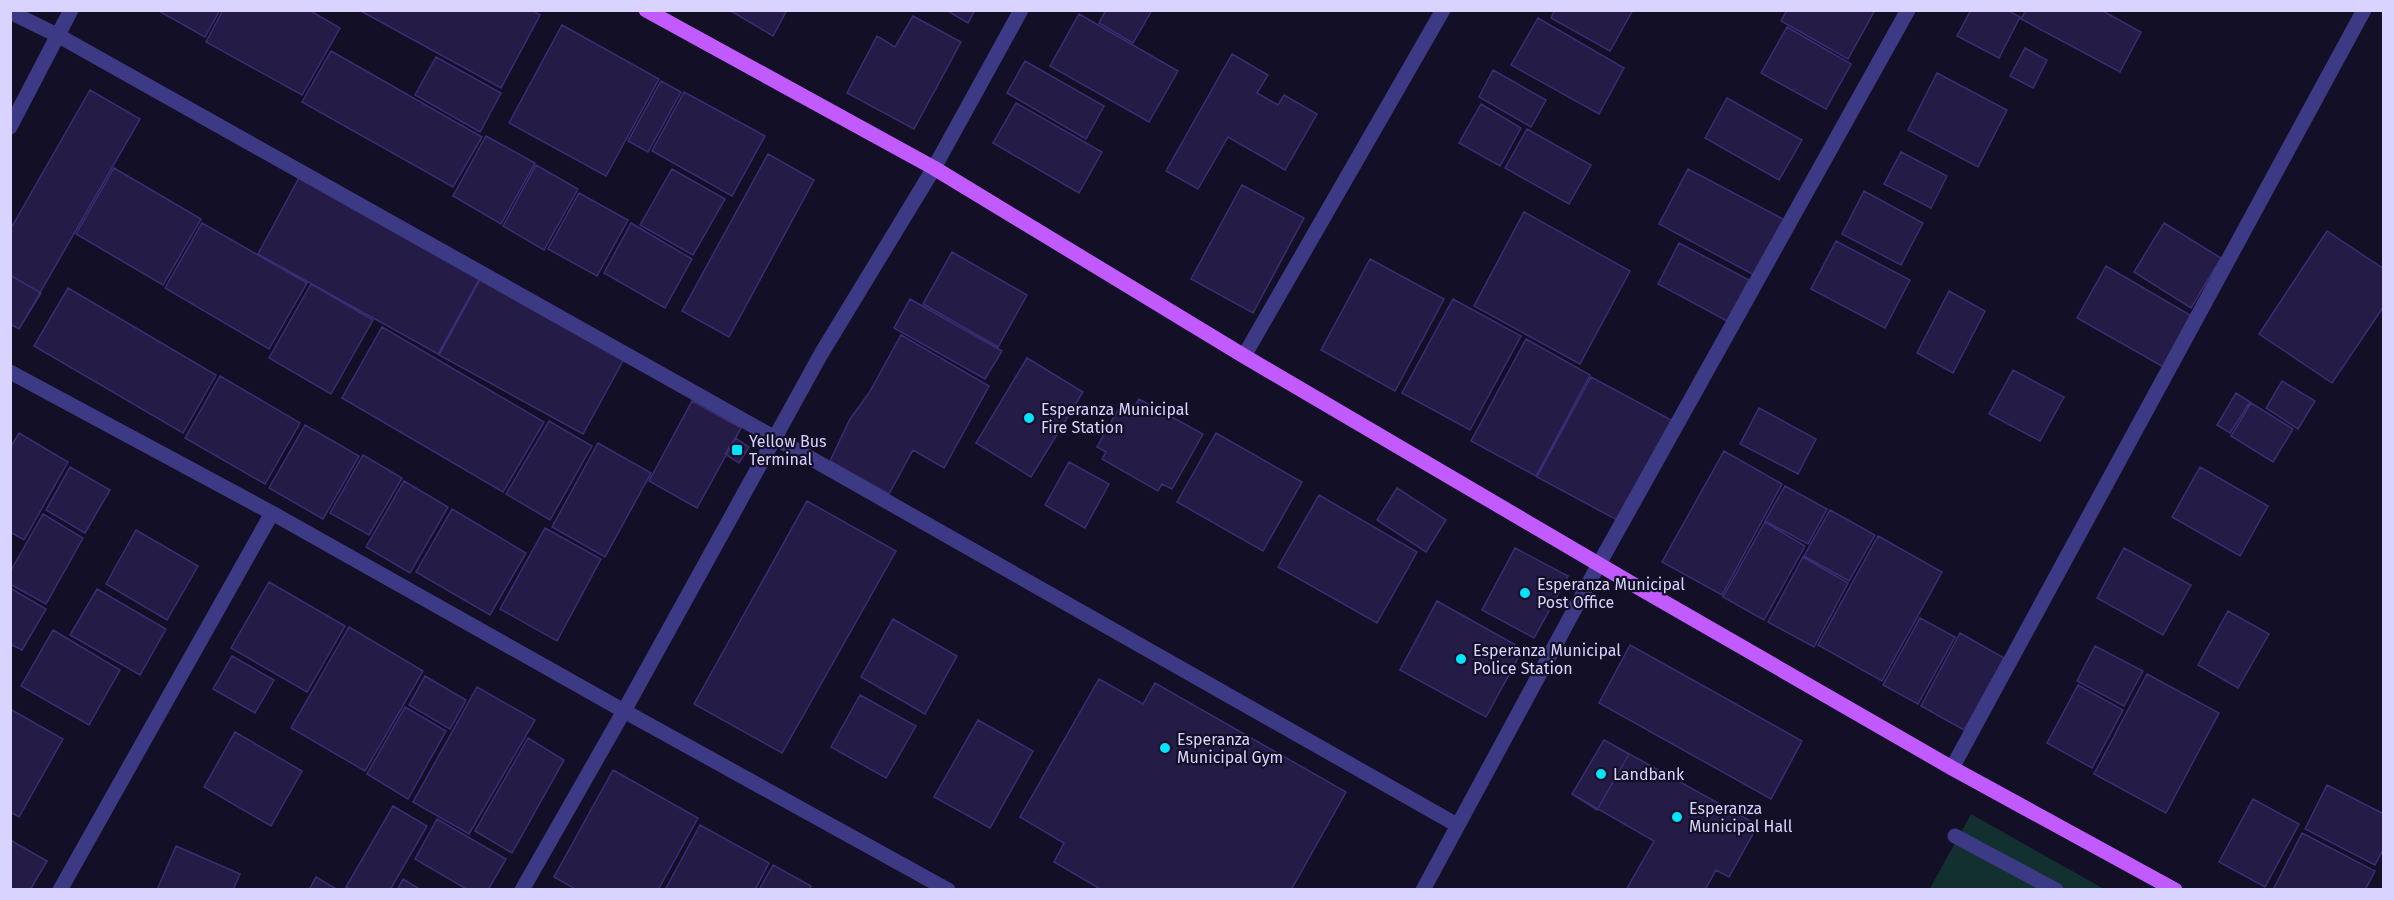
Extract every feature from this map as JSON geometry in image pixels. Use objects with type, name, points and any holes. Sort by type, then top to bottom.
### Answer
[{"type":"main road","points":[[646,10],[934,168],[1244,356],[1599,564],[1952,768],[2175,890]]},
{"type":"street","points":[[10,127],[71,10]]},
{"type":"street","points":[[522,890],[624,711],[821,354],[934,168],[1022,10]]},
{"type":"street","points":[[1244,356],[1443,10]]},
{"type":"street","points":[[1423,890],[1456,825],[1599,564],[1908,10]]},
{"type":"street","points":[[1952,768],[2364,10]]},
{"type":"street","points":[[10,12],[59,36],[775,438],[1456,825]]},
{"type":"street","points":[[10,372],[272,513],[948,890]]},
{"type":"street","points":[[60,890],[272,513]]},
{"type":"street","points":[[1955,836],[2056,890]]},
{"type":"green space","points":[[1971,814],[2104,889],[1929,890]]},
{"type":"building","points":[[157,10],[220,10],[205,37]]},
{"type":"building","points":[[223,10],[309,10],[340,28],[302,95],[206,42]]},
{"type":"building","points":[[359,10],[532,10],[540,15],[501,88]]},
{"type":"building","points":[[729,10],[787,10],[773,36]]},
{"type":"building","points":[[946,10],[975,10],[968,23]]},
{"type":"building","points":[[1106,10],[1152,10],[1133,43],[1099,23]]},
{"type":"building","points":[[1555,10],[1633,10],[1610,51],[1551,18]]},
{"type":"building","points":[[1787,10],[1875,10],[1848,59],[1781,21]]},
{"type":"building","points":[[1971,10],[2007,10],[2020,17],[1999,58],[1957,36]]},
{"type":"building","points":[[2026,10],[2101,10],[2141,32],[2120,72],[2021,19]]},
{"type":"building","points":[[1079,14],[1178,71],[1149,122],[1050,66]]},
{"type":"building","points":[[913,16],[961,42],[914,129],[847,93],[877,36],[895,47]]},
{"type":"building","points":[[1538,18],[1624,68],[1599,114],[1511,65]]},
{"type":"building","points":[[562,25],[659,79],[606,176],[509,123]]},
{"type":"building","points":[[1787,27],[1851,64],[1826,109],[1761,73]]},
{"type":"building","points":[[2025,48],[2047,60],[2033,88],[2010,76]]},
{"type":"building","points":[[331,51],[482,137],[453,187],[302,102]]},
{"type":"building","points":[[1232,54],[1268,75],[1257,93],[1278,105],[1284,95],[1317,114],[1285,170],[1228,137],[1198,189],[1166,171]]},
{"type":"building","points":[[436,57],[501,93],[480,132],[415,95]]},
{"type":"building","points":[[1025,61],[1104,106],[1086,139],[1007,93]]},
{"type":"building","points":[[1493,70],[1546,100],[1531,127],[1479,97]]},
{"type":"building","points":[[1937,73],[2007,110],[1978,167],[1908,130]]},
{"type":"building","points":[[661,81],[681,92],[648,152],[628,141]]},
{"type":"building","points":[[90,90],[140,119],[19,329],[10,324],[10,230]]},
{"type":"building","points":[[684,92],[765,136],[732,196],[652,151]]},
{"type":"building","points":[[1727,98],[1802,140],[1779,180],[1705,138]]},
{"type":"building","points":[[1016,103],[1102,152],[1079,193],[993,143]]},
{"type":"building","points":[[1481,104],[1521,128],[1500,166],[1459,143]]},
{"type":"building","points":[[1527,129],[1591,165],[1569,204],[1505,168]]},
{"type":"building","points":[[486,136],[535,163],[501,224],[453,196]]},
{"type":"building","points":[[1901,152],[1947,176],[1931,208],[1884,184]]},
{"type":"building","points":[[768,154],[814,180],[729,337],[682,311]]},
{"type":"building","points":[[536,165],[578,189],[544,250],[503,226]]},
{"type":"building","points":[[114,168],[201,219],[163,285],[76,234]]},
{"type":"building","points":[[672,169],[725,199],[693,255],[640,225]]},
{"type":"building","points":[[1688,169],[1785,220],[1756,276],[1659,224]]},
{"type":"building","points":[[300,176],[481,276],[438,354],[258,254]]},
{"type":"building","points":[[1242,185],[1304,218],[1253,313],[1191,279]]},
{"type":"building","points":[[1864,191],[1923,223],[1901,265],[1842,234]]},
{"type":"building","points":[[579,193],[628,220],[597,276],[548,249]]},
{"type":"building","points":[[1524,212],[1630,271],[1580,364],[1474,306]]},
{"type":"building","points":[[202,223],[307,283],[269,349],[165,288]]},
{"type":"building","points":[[631,223],[692,259],[665,308],[604,273]]},
{"type":"building","points":[[2164,223],[2221,258],[2191,308],[2134,272]]},
{"type":"building","points":[[2327,231],[2384,269],[2384,306],[2332,383],[2259,334]]},
{"type":"building","points":[[1836,241],[1910,280],[1885,328],[1811,289]]},
{"type":"building","points":[[1679,243],[1749,280],[1727,321],[1658,284]]},
{"type":"building","points":[[952,252],[1027,295],[998,347],[923,304]]},
{"type":"building","points":[[1370,259],[1444,299],[1395,391],[1321,350]]},
{"type":"building","points":[[2106,266],[2195,318],[2167,369],[2077,318]]},
{"type":"building","points":[[10,275],[41,293],[19,329],[10,324]]},
{"type":"building","points":[[481,278],[625,357],[583,434],[439,355]]},
{"type":"building","points":[[311,284],[373,320],[331,394],[269,358]]},
{"type":"building","points":[[68,288],[216,375],[183,433],[34,346]]},
{"type":"building","points":[[1949,291],[1985,311],[1953,373],[1917,353]]},
{"type":"building","points":[[910,299],[1002,351],[985,379],[894,328]]},
{"type":"building","points":[[1453,299],[1521,336],[1470,430],[1402,393]]},
{"type":"building","points":[[382,327],[544,422],[503,492],[342,398]]},
{"type":"building","points":[[901,335],[989,386],[944,468],[913,450],[889,494],[830,461],[850,419],[869,393]]},
{"type":"building","points":[[1526,339],[1590,375],[1536,476],[1471,441]]},
{"type":"building","name":"Esperanza Municipal Fire Station","points":[[1027,358],[1083,392],[1031,477],[976,443]]},
{"type":"building","points":[[2013,370],[2064,397],[2040,441],[1989,414]]},
{"type":"building","points":[[220,376],[300,423],[265,484],[185,438]]},
{"type":"building","points":[[1591,377],[1675,422],[1621,522],[1537,477]]},
{"type":"building","points":[[2282,381],[2315,401],[2298,429],[2266,408]]},
{"type":"building","points":[[2236,393],[2250,402],[2230,433],[2217,425]]},
{"type":"building","points":[[1139,399],[1203,434],[1172,489],[1162,484],[1158,491],[1102,459],[1106,452],[1097,447],[1121,404],[1132,411]]},
{"type":"building","points":[[692,401],[741,428],[697,508],[649,481]]},
{"type":"building","points":[[2251,403],[2293,429],[2273,462],[2231,436]]},
{"type":"building","points":[[1759,408],[1816,439],[1798,474],[1740,444]]},
{"type":"building","points":[[549,421],[592,446],[550,520],[506,494]]},
{"type":"building","points":[[305,425],[359,456],[323,519],[269,488]]},
{"type":"building","points":[[19,433],[68,462],[24,540],[10,532],[10,448]]},
{"type":"building","points":[[1216,433],[1302,482],[1263,551],[1177,502]]},
{"type":"building","name":"Yellow Bus Terminal","points":[[735,438],[749,447],[739,463],[725,454]]},
{"type":"building","points":[[598,443],[651,473],[605,557],[552,527]]},
{"type":"building","points":[[1724,451],[1782,484],[1722,595],[1662,562]]},
{"type":"building","points":[[363,455],[402,478],[369,535],[330,513]]},
{"type":"building","points":[[1069,462],[1109,484],[1085,528],[1045,505]]},
{"type":"building","points":[[70,467],[110,490],[85,533],[46,510]]},
{"type":"building","points":[[2200,467],[2268,506],[2240,556],[2172,517]]},
{"type":"building","points":[[404,481],[448,507],[410,573],[366,547]]},
{"type":"building","points":[[1785,486],[1827,509],[1808,544],[1765,521]]},
{"type":"building","points":[[1397,488],[1446,520],[1426,552],[1377,520]]},
{"type":"building","points":[[1319,495],[1417,552],[1377,623],[1278,567]]},
{"type":"building","points":[[807,501],[896,551],[782,753],[694,704]]},
{"type":"building","points":[[452,509],[526,553],[490,615],[416,572]]},
{"type":"building","points":[[1830,510],[1875,535],[1849,581],[1804,556]]},
{"type":"building","points":[[43,514],[83,538],[46,604],[10,584],[10,572]]},
{"type":"building","points":[[1765,522],[1805,546],[1764,620],[1723,597]]},
{"type":"building","points":[[545,528],[601,559],[557,641],[500,609]]},
{"type":"building","points":[[136,530],[198,566],[167,620],[106,584]]},
{"type":"building","points":[[1878,536],[1942,572],[1882,681],[1818,645]]},
{"type":"building","name":"Esperanza Municipal Post Office","points":[[1515,548],[1568,576],[1534,638],[1482,610]]},
{"type":"building","points":[[2124,548],[2191,585],[2163,635],[2097,598]]},
{"type":"building","points":[[1803,557],[1848,583],[1814,647],[1768,622]]},
{"type":"building","points":[[269,582],[345,626],[307,692],[231,648]]},
{"type":"building","points":[[10,588],[46,609],[22,650],[10,644]]},
{"type":"building","points":[[97,589],[166,629],[140,675],[70,635]]},
{"type":"building","name":"Esperanza Municipal Police Station","points":[[1437,601],[1523,649],[1486,717],[1400,670]]},
{"type":"building","points":[[2228,611],[2269,634],[2238,688],[2198,665]]},
{"type":"building","points":[[1920,618],[1955,637],[1918,704],[1883,685]]},
{"type":"building","points":[[893,619],[957,656],[925,714],[861,677]]},
{"type":"building","points":[[349,627],[423,671],[365,771],[291,728]]},
{"type":"building","points":[[53,630],[120,670],[89,725],[21,686]]},
{"type":"building","points":[[1960,633],[2004,658],[1964,730],[1921,706]]},
{"type":"building","points":[[1630,645],[1802,741],[1771,799],[1599,703]]},
{"type":"building","points":[[2095,646],[2143,671],[2124,706],[2077,681]]},
{"type":"building","points":[[232,656],[274,680],[255,713],[213,689]]},
{"type":"building","points":[[2147,674],[2219,713],[2166,813],[2094,774]]},
{"type":"building","points":[[425,676],[466,700],[450,729],[409,705]]},
{"type":"building","name":"Esperanza Municipal Gym","points":[[1099,679],[1143,704],[1155,683],[1346,792],[1291,890],[1102,890],[1054,862],[1064,843],[1020,817]]},
{"type":"building","points":[[2078,685],[2123,710],[2092,768],[2047,743]]},
{"type":"building","points":[[477,687],[535,720],[469,834],[413,802]]},
{"type":"building","points":[[860,695],[916,726],[886,778],[831,747]]},
{"type":"building","points":[[405,707],[446,731],[408,799],[367,774]]},
{"type":"building","points":[[10,709],[63,739],[19,817],[10,812]]},
{"type":"building","points":[[978,720],[1033,751],[990,828],[934,797]]},
{"type":"building","points":[[235,732],[302,771],[271,826],[204,787]]},
{"type":"building","points":[[528,738],[564,760],[512,853],[475,831]]},
{"type":"building","name":"Esperanza Municipal Hall","points":[[1604,740],[1758,825],[1729,877],[1716,870],[1705,890],[1626,890],[1654,841],[1572,794]]},
{"type":"building","name":"Landbank","points":[[1604,740],[1629,754],[1597,810],[1572,794]]},
{"type":"building","points":[[613,770],[698,818],[658,890],[577,890],[554,877]]},
{"type":"building","points":[[2327,785],[2384,814],[2384,848],[2375,865],[2305,829]]},
{"type":"building","points":[[2253,799],[2299,824],[2265,887],[2219,862]]},
{"type":"building","points":[[393,806],[427,826],[390,890],[351,890],[346,887]]},
{"type":"building","points":[[437,819],[506,859],[488,890],[468,890],[415,859]]},
{"type":"building","points":[[700,825],[769,863],[755,890],[665,890]]},
{"type":"building","points":[[2302,833],[2375,871],[2365,890],[2273,890]]},
{"type":"building","points":[[10,840],[47,861],[30,890],[10,890]]},
{"type":"building","points":[[176,846],[240,874],[233,890],[157,890]]},
{"type":"building","points":[[773,865],[811,886],[809,890],[759,890]]},
{"type":"building","points":[[316,877],[338,890],[309,890]]},
{"type":"building","points":[[403,879],[421,890],[397,890]]},
{"type":"place","name":"Esperanza Municipal Fire Station","points":[[1029,418]]},
{"type":"place","name":"Yellow Bus Terminal","points":[[737,450]]},
{"type":"place","name":"Esperanza Municipal Post Office","points":[[1525,593]]},
{"type":"place","name":"Esperanza Municipal Police Station","points":[[1461,659]]},
{"type":"place","name":"Esperanza Municipal Gym","points":[[1165,748]]},
{"type":"place","name":"Landbank","points":[[1601,774]]},
{"type":"place","name":"Esperanza Municipal Hall","points":[[1677,817]]}]
